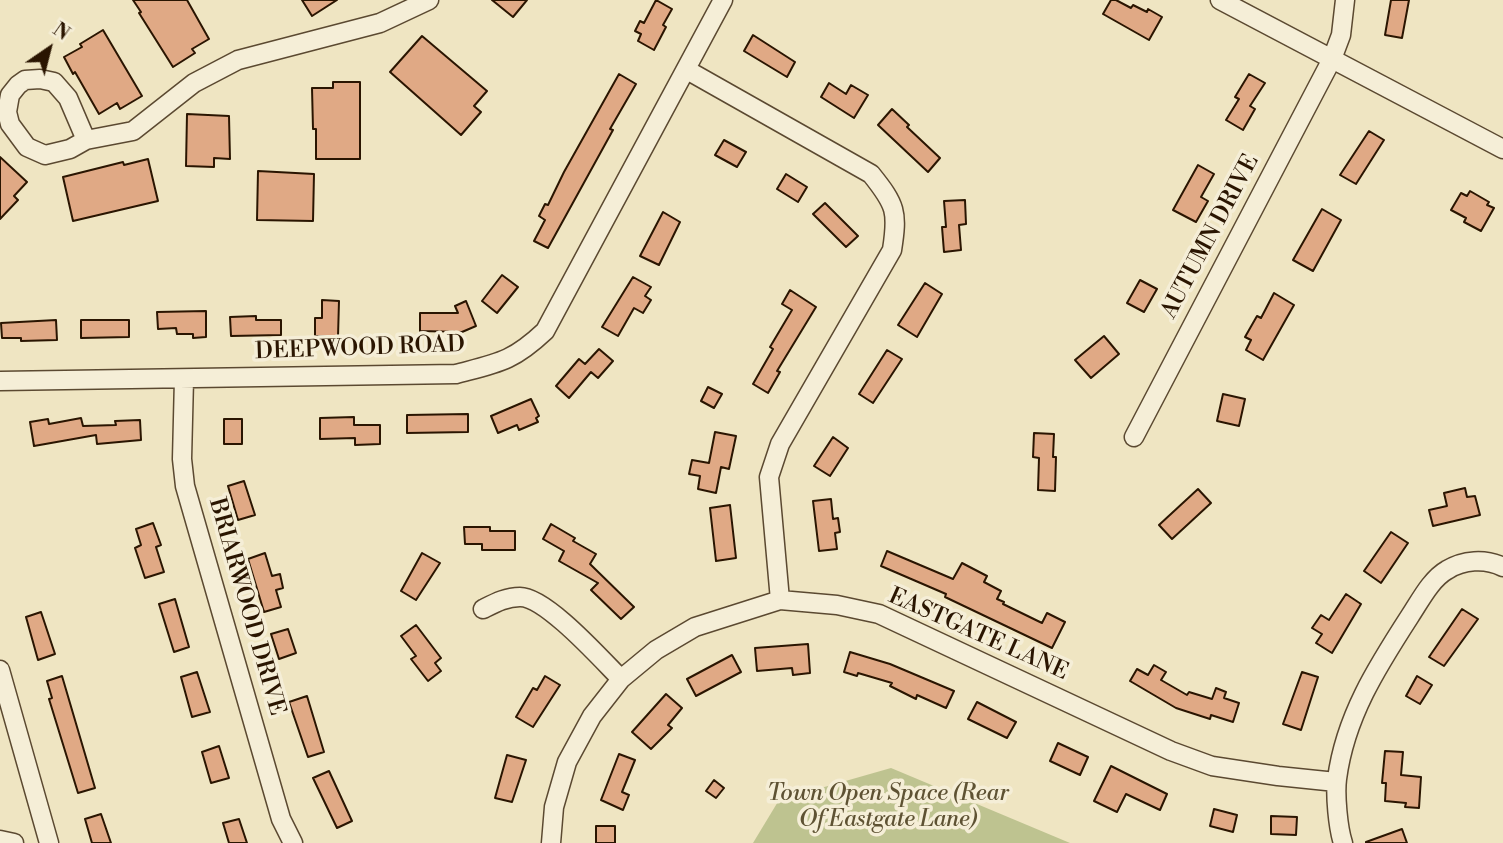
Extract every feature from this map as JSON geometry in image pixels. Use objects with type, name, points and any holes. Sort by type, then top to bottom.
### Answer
[{"type":"street","points":[[86,140],[68,98],[54,82],[25,80],[10,95],[7,112],[10,124],[27,147],[46,155],[70,149],[86,140],[133,131],[194,83],[238,60],[380,23],[429,0]]},
{"type":"street","name":"DEEPWOOD ROAD","points":[[0,381],[456,374],[506,361],[545,331],[723,0]]},
{"type":"street","points":[[1220,0],[1503,149]]},
{"type":"street","name":"AUTUMN DRIVE","points":[[1134,438],[1332,59],[1341,35],[1345,0]]},
{"type":"street","points":[[687,70],[871,174],[888,195],[896,221],[892,250],[780,444],[769,477],[780,600]]},
{"type":"street","name":"BRIARWOOD DRIVE","points":[[184,379],[182,459],[186,486],[281,819],[293,843]]},
{"type":"street","points":[[1343,843],[1336,782],[1348,729],[1361,695],[1430,586],[1445,571],[1478,561],[1503,566]]},
{"type":"street","points":[[483,609],[506,598],[523,597],[557,616],[621,679]]},
{"type":"street","name":"EASTGATE LANE","points":[[551,843],[554,807],[567,762],[592,716],[621,679],[656,650],[695,627],[780,600],[837,605],[879,614],[1171,751],[1212,766],[1336,782]]},
{"type":"street","points":[[0,670],[49,843]]},
{"type":"street","points":[[0,840],[14,843]]},
{"type":"green space","name":"Town Open Space (Rear Of Eastgate Lane)","points":[[891,768],[1070,843],[753,843],[779,800]]},
{"type":"building","points":[[133,0],[187,0],[209,39],[192,49],[195,53],[173,67]]},
{"type":"building","points":[[302,0],[337,0],[312,16]]},
{"type":"building","points":[[492,0],[527,0],[513,17]]},
{"type":"building","points":[[656,0],[672,9],[654,50],[638,41],[641,34],[635,31],[640,21],[644,23]]},
{"type":"building","points":[[1111,0],[1131,8],[1133,5],[1147,12],[1148,9],[1162,17],[1149,40],[1103,14]]},
{"type":"building","points":[[1391,0],[1409,0],[1402,38],[1385,35]]},
{"type":"building","points":[[103,30],[142,96],[120,109],[117,103],[99,114],[64,57]]},
{"type":"building","points":[[753,35],[795,62],[787,77],[744,51]]},
{"type":"building","points":[[422,36],[487,91],[474,106],[481,112],[461,135],[390,72]]},
{"type":"building","points":[[619,74],[636,84],[548,248],[534,241],[545,220],[539,216],[545,204],[548,205]]},
{"type":"building","points":[[1249,74],[1265,83],[1250,106],[1255,109],[1243,130],[1226,120],[1239,99],[1235,97]]},
{"type":"building","points":[[333,82],[360,82],[360,159],[316,159],[312,88],[333,88]]},
{"type":"building","points":[[829,83],[846,94],[851,85],[868,95],[854,118],[821,97]]},
{"type":"building","points":[[892,109],[940,158],[928,172],[878,125]]},
{"type":"building","points":[[187,114],[229,116],[230,159],[214,158],[214,167],[186,166]]},
{"type":"building","points":[[1369,131],[1384,140],[1356,184],[1340,175]]},
{"type":"building","points":[[724,140],[746,152],[737,167],[715,155]]},
{"type":"building","points":[[0,157],[27,182],[14,196],[18,200],[0,219]]},
{"type":"building","points":[[148,159],[158,201],[73,221],[63,177],[123,162],[124,165]]},
{"type":"building","points":[[1198,165],[1214,174],[1201,197],[1208,201],[1196,222],[1173,210]]},
{"type":"building","points":[[258,171],[314,174],[313,221],[257,220]]},
{"type":"building","points":[[786,174],[807,187],[798,202],[777,189]]},
{"type":"building","points":[[1470,191],[1494,208],[1481,231],[1464,222],[1466,218],[1451,210],[1461,193],[1467,196]]},
{"type":"building","points":[[965,200],[966,224],[959,225],[961,250],[944,252],[944,201]]},
{"type":"building","points":[[825,203],[858,236],[846,247],[813,214]]},
{"type":"building","points":[[1322,209],[1341,220],[1313,271],[1293,260]]},
{"type":"building","points":[[663,212],[680,222],[659,265],[640,256]]},
{"type":"building","points":[[502,275],[518,287],[497,313],[482,301]]},
{"type":"building","points":[[633,277],[651,287],[645,296],[651,300],[643,313],[634,308],[618,336],[602,327]]},
{"type":"building","points":[[1140,280],[1157,289],[1144,312],[1127,303]]},
{"type":"building","points":[[925,283],[942,294],[917,337],[898,325]]},
{"type":"building","points":[[790,290],[816,307],[777,371],[780,372],[768,393],[753,384],[773,349],[770,347],[792,310],[782,304]]},
{"type":"building","points":[[1274,293],[1294,305],[1263,360],[1246,350],[1251,340],[1245,337],[1257,316],[1261,318]]},
{"type":"building","points":[[322,300],[339,301],[338,337],[315,336],[315,318],[322,318]]},
{"type":"building","points":[[466,301],[476,326],[462,332],[420,331],[420,313],[458,313],[455,306]]},
{"type":"building","points":[[206,311],[206,337],[193,338],[193,334],[177,334],[176,328],[158,329],[157,312]]},
{"type":"building","points":[[256,316],[256,320],[281,320],[281,335],[231,336],[230,317]]},
{"type":"building","points":[[56,320],[57,340],[21,341],[21,338],[2,338],[1,323]]},
{"type":"building","points":[[81,320],[129,320],[129,337],[81,338]]},
{"type":"building","points":[[1104,336],[1119,354],[1091,378],[1075,360]]},
{"type":"building","points":[[599,349],[613,361],[598,378],[591,372],[569,398],[556,386],[579,359],[585,364]]},
{"type":"building","points":[[887,350],[902,359],[873,403],[859,394]]},
{"type":"building","points":[[708,387],[722,394],[714,408],[701,401]]},
{"type":"building","points":[[1223,394],[1245,399],[1239,426],[1217,421]]},
{"type":"building","points":[[531,399],[539,416],[536,418],[538,422],[519,430],[517,425],[498,433],[491,416]]},
{"type":"building","points":[[468,414],[468,432],[407,433],[407,415]]},
{"type":"building","points":[[354,417],[354,425],[380,425],[380,444],[355,445],[355,438],[320,439],[320,418]]},
{"type":"building","points":[[81,418],[83,426],[116,425],[115,421],[140,420],[141,440],[97,444],[96,435],[34,446],[30,422],[48,419],[49,424]]},
{"type":"building","points":[[224,419],[242,419],[242,444],[224,444]]},
{"type":"building","points":[[715,432],[736,436],[729,469],[721,467],[716,493],[698,489],[700,476],[689,474],[692,460],[709,463]]},
{"type":"building","points":[[1034,433],[1054,434],[1055,491],[1038,490],[1039,458],[1033,457]]},
{"type":"building","points":[[833,437],[848,448],[830,476],[814,466]]},
{"type":"building","points":[[244,481],[255,515],[238,520],[228,486]]},
{"type":"building","points":[[1465,488],[1467,497],[1475,496],[1480,515],[1433,526],[1429,510],[1447,506],[1444,493]]},
{"type":"building","points":[[1198,489],[1211,503],[1172,539],[1159,525]]},
{"type":"building","points":[[831,499],[833,519],[838,518],[840,532],[835,533],[837,549],[819,551],[813,501]]},
{"type":"building","points":[[730,505],[736,558],[716,561],[710,508]]},
{"type":"building","points":[[153,523],[161,545],[156,547],[164,572],[145,578],[135,548],[141,545],[136,529]]},
{"type":"building","points":[[551,524],[596,554],[590,564],[634,607],[621,619],[591,590],[598,583],[559,561],[564,551],[543,539]]},
{"type":"building","points":[[464,527],[515,531],[515,550],[482,550],[482,544],[465,544]]},
{"type":"building","points":[[1391,532],[1408,543],[1381,583],[1364,571]]},
{"type":"building","points":[[887,551],[953,579],[962,563],[987,576],[984,582],[1001,591],[997,599],[1004,602],[1003,604],[1042,623],[1047,613],[1065,622],[1052,648],[945,597],[946,594],[881,566]]},
{"type":"building","points":[[265,553],[272,576],[280,574],[283,588],[276,590],[281,607],[264,612],[248,559]]},
{"type":"building","points":[[422,553],[440,563],[416,600],[401,591]]},
{"type":"building","points":[[1346,594],[1361,604],[1332,653],[1316,643],[1322,634],[1312,628],[1321,615],[1329,620]]},
{"type":"building","points":[[175,599],[189,647],[174,652],[159,604]]},
{"type":"building","points":[[1462,609],[1478,619],[1444,666],[1429,657]]},
{"type":"building","points":[[41,612],[55,654],[38,660],[26,617]]},
{"type":"building","points":[[416,625],[441,658],[435,663],[441,671],[428,681],[411,659],[416,656],[401,636]]},
{"type":"building","points":[[288,629],[296,653],[279,659],[271,634]]},
{"type":"building","points":[[808,644],[810,673],[793,675],[792,668],[757,671],[755,648]]},
{"type":"building","points":[[850,652],[890,664],[954,691],[946,708],[917,695],[916,699],[890,686],[892,683],[858,673],[857,676],[844,672]]},
{"type":"building","points":[[732,655],[741,672],[696,696],[687,679]]},
{"type":"building","points":[[1154,665],[1166,672],[1161,680],[1187,695],[1189,692],[1212,699],[1216,688],[1226,692],[1224,698],[1239,703],[1233,722],[1211,715],[1210,719],[1176,708],[1130,681],[1137,669],[1148,675]]},
{"type":"building","points":[[197,672],[210,712],[192,717],[181,677]]},
{"type":"building","points":[[1302,672],[1318,677],[1301,730],[1283,724]]},
{"type":"building","points":[[62,676],[95,788],[78,793],[49,699],[52,698],[47,681]]},
{"type":"building","points":[[545,676],[560,685],[533,727],[516,717],[533,688],[537,690]]},
{"type":"building","points":[[1417,676],[1432,685],[1420,704],[1406,696]]},
{"type":"building","points":[[666,694],[682,708],[668,725],[672,728],[651,749],[632,732]]},
{"type":"building","points":[[307,696],[324,752],[308,757],[289,702]]},
{"type":"building","points":[[977,702],[1016,722],[1007,738],[968,719]]},
{"type":"building","points":[[1058,743],[1088,757],[1080,775],[1050,761]]},
{"type":"building","points":[[219,746],[229,778],[211,783],[202,752]]},
{"type":"building","points":[[1385,751],[1403,752],[1401,775],[1421,777],[1419,808],[1405,807],[1406,803],[1385,801],[1386,783],[1382,783]]},
{"type":"building","points":[[619,754],[635,760],[622,792],[629,795],[623,810],[601,800]]},
{"type":"building","points":[[507,755],[526,760],[512,802],[495,798]]},
{"type":"building","points":[[1111,766],[1167,794],[1160,810],[1126,794],[1117,812],[1094,801]]},
{"type":"building","points":[[329,771],[352,821],[337,828],[313,778]]},
{"type":"building","points":[[714,780],[724,788],[716,798],[706,791]]},
{"type":"building","points":[[1214,809],[1237,815],[1233,832],[1210,826]]},
{"type":"building","points":[[101,814],[111,843],[92,843],[85,819]]},
{"type":"building","points":[[1271,816],[1297,817],[1296,835],[1271,834]]},
{"type":"building","points":[[239,819],[247,843],[229,843],[223,823]]},
{"type":"building","points":[[596,826],[615,826],[615,843],[596,843]]},
{"type":"building","points":[[1402,829],[1407,843],[1366,843],[1366,842]]}]
